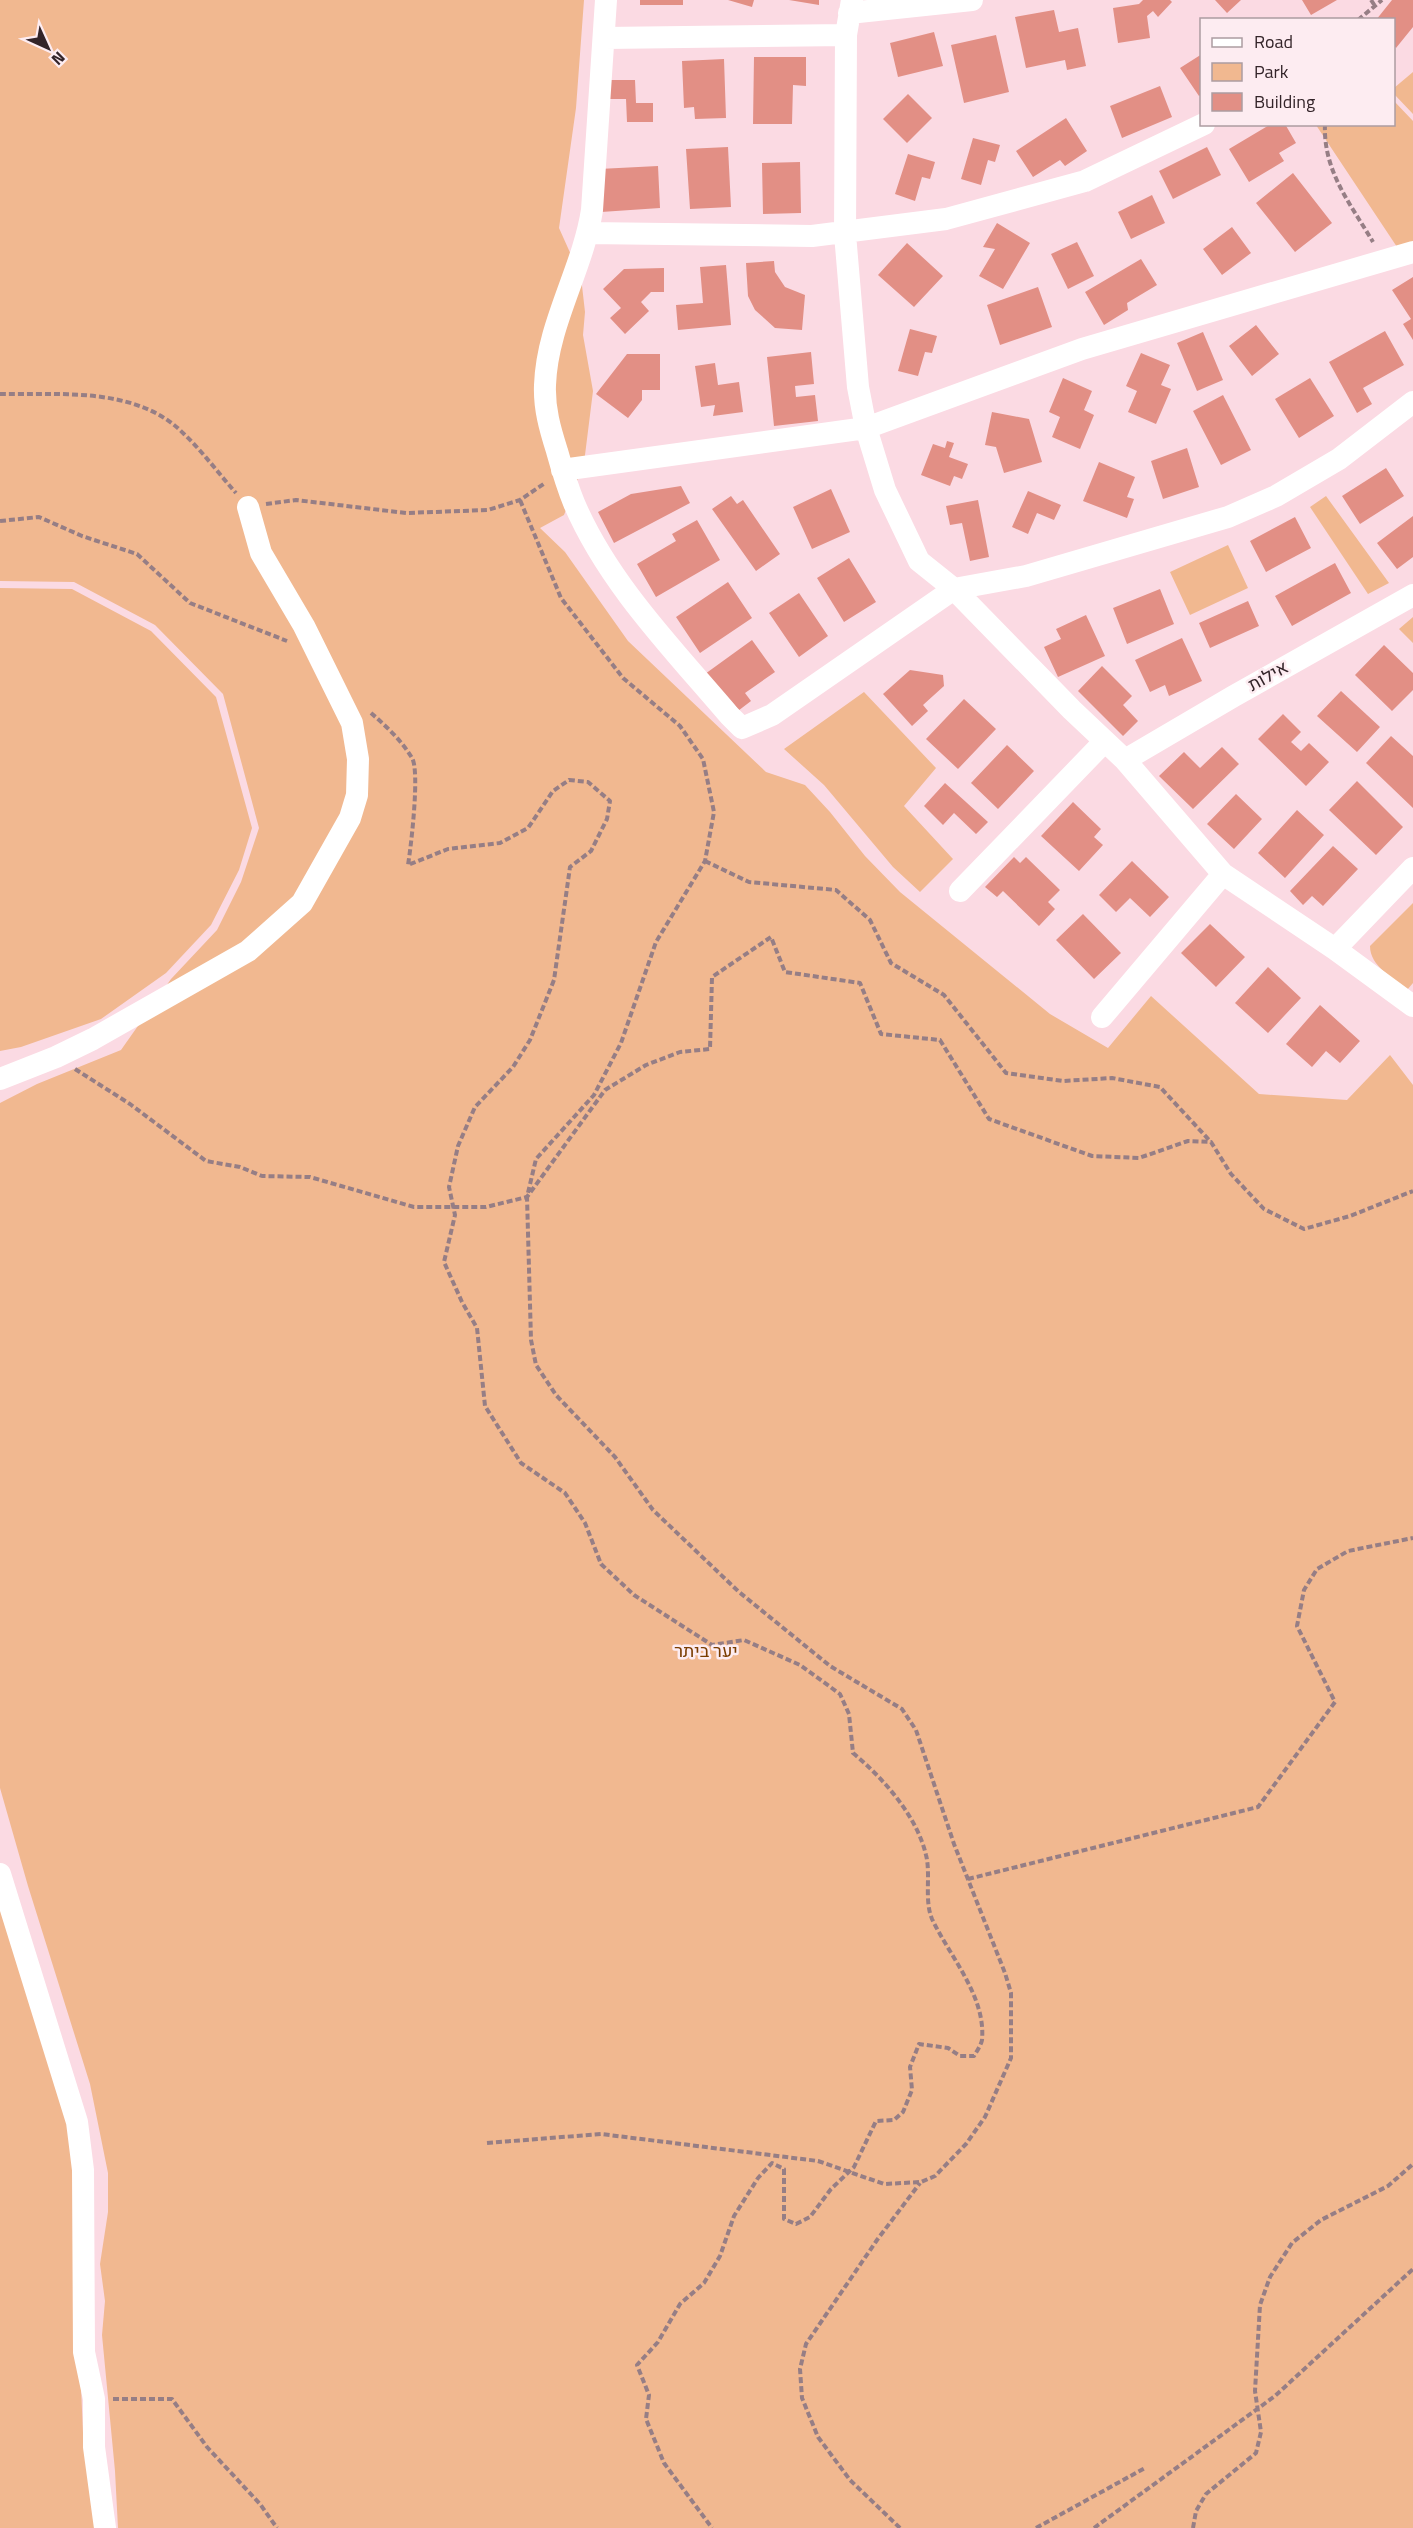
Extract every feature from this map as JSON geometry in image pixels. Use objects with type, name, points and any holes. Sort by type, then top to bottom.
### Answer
[{"type":"street","points":[[606,0],[605,38],[588,233],[549,353],[545,384],[547,418],[574,504],[607,563],[641,610],[742,728],[772,715],[954,589],[1026,576],[1228,517],[1276,496],[1339,459],[1413,402]]},
{"type":"street","points":[[605,38],[849,16],[972,0]]},
{"type":"street","points":[[849,16],[845,234],[858,387],[866,428],[885,490],[919,561],[954,589],[1104,742],[1125,760],[1223,874],[1335,949],[1413,1006]]},
{"type":"street","points":[[588,233],[812,236],[845,234],[946,219],[1085,181],[1200,126]]},
{"type":"street","points":[[562,470],[866,428],[1082,349],[1413,252]]},
{"type":"street","points":[[0,1079],[56,1057],[93,1039],[248,951],[302,903],[350,818],[357,795],[358,768],[352,723],[304,626],[261,553],[248,507]]},
{"type":"street","name":"אילות","points":[[1125,760],[1413,595]]},
{"type":"street","points":[[960,891],[1104,742]]},
{"type":"street","points":[[1335,949],[1413,868]]},
{"type":"street","points":[[1102,1017],[1223,874]]},
{"type":"street","points":[[0,1874],[77,2122],[84,2170],[84,2352],[94,2399],[94,2447],[105,2528]]},
{"type":"path","points":[[1371,0],[1375,6]]},
{"type":"path","points":[[1360,18],[1382,0]]},
{"type":"path","points":[[1325,126],[1324,146],[1334,178],[1385,260]]},
{"type":"path","points":[[0,394],[95,395],[131,403],[164,418],[183,433],[248,507],[296,500],[418,513],[488,510],[520,500],[562,470]]},
{"type":"path","points":[[487,2143],[601,2134],[818,2161],[884,2184],[921,2182],[935,2176],[966,2144],[985,2117],[1011,2058],[1011,1993],[916,1730],[903,1709],[830,1666],[722,1575],[653,1510],[615,1457],[556,1395],[536,1365],[531,1340],[527,1197],[536,1159],[594,1095],[616,1053],[656,942],[705,861],[714,812],[703,759],[680,726],[623,678],[561,598],[520,500]]},
{"type":"path","points":[[0,521],[39,517],[82,536],[137,554],[190,603],[285,640],[293,648]]},
{"type":"path","points":[[369,712],[387,726],[414,760],[414,829],[408,865],[448,849],[500,843],[519,833],[528,828],[553,791],[569,780],[588,782],[610,801],[606,819],[591,852],[570,867],[554,981],[530,1040],[513,1067],[475,1107],[458,1146],[449,1187],[455,1215],[444,1262],[477,1328],[485,1406],[521,1463],[564,1493],[585,1523],[600,1564],[634,1594],[712,1646],[744,1640],[800,1665],[840,1694],[849,1714],[853,1753],[878,1774],[896,1796],[916,1831],[927,1856],[926,1879],[931,1917],[979,2008],[982,2042],[974,2056],[960,2056],[948,2048],[919,2044],[910,2067],[912,2090],[903,2112],[894,2120],[876,2121],[854,2167],[831,2189],[810,2217],[796,2224],[784,2219],[784,2169],[772,2163],[758,2178],[734,2217],[720,2256],[704,2283],[680,2304],[658,2342],[637,2365],[649,2395],[646,2419],[664,2463],[712,2528]]},
{"type":"path","points":[[705,861],[749,882],[836,890],[870,920],[891,963],[944,994],[1005,1073],[1063,1081],[1112,1078],[1160,1087],[1211,1142],[1231,1174],[1264,1209],[1304,1228],[1350,1216],[1413,1191]]},
{"type":"path","points":[[56,1057],[130,1104],[206,1161],[240,1167],[262,1176],[310,1177],[414,1207],[486,1207],[527,1197],[605,1090],[646,1065],[680,1052],[710,1049],[712,977],[771,937],[785,972],[860,983],[881,1034],[940,1040],[989,1119],[1092,1156],[1139,1158],[1188,1141],[1211,1142]]},
{"type":"path","points":[[968,1879],[1258,1807],[1335,1702],[1297,1626],[1304,1590],[1317,1569],[1348,1551],[1413,1538]]},
{"type":"path","points":[[1193,2528],[1196,2511],[1206,2494],[1256,2453],[1261,2432],[1256,2391],[1260,2305],[1270,2277],[1292,2243],[1321,2220],[1388,2186],[1413,2164]]},
{"type":"path","points":[[900,2528],[850,2480],[818,2437],[801,2398],[800,2369],[806,2344],[921,2182]]},
{"type":"path","points":[[1094,2528],[1275,2396],[1413,2269]]},
{"type":"path","points":[[94,2399],[172,2399],[207,2447],[260,2504],[277,2528]]},
{"type":"path","points":[[1036,2528],[1145,2468]]},
{"type":"green space","name":"יער ביתר","points":[[0,0],[584,0],[576,108],[559,228],[581,277],[585,312],[583,335],[593,391],[584,463],[564,515],[540,528],[565,552],[628,641],[766,772],[805,785],[865,856],[900,892],[1050,1014],[1108,1048],[1151,996],[1259,1094],[1347,1100],[1390,1055],[1413,1085],[1413,2528],[118,2528],[102,2335],[105,2301],[100,2264],[108,2212],[108,2173],[90,2084],[0,1788],[0,1103],[37,1084],[121,1050],[171,979],[217,930],[241,882],[259,828],[223,694],[155,625],[74,582],[0,581]]},
{"type":"green space","points":[[1413,72],[1413,114],[1395,95],[1395,87]]},
{"type":"green space","points":[[1395,102],[1413,121],[1413,242],[1397,247],[1317,126],[1395,126]]},
{"type":"green space","points":[[1326,496],[1389,583],[1368,594],[1310,507]]},
{"type":"green space","points":[[1228,545],[1248,588],[1190,615],[1170,572]]},
{"type":"green space","points":[[0,588],[72,589],[151,631],[216,697],[252,828],[239,870],[211,925],[166,973],[101,1019],[21,1047],[0,1051]]},
{"type":"green space","points":[[1413,617],[1413,643],[1399,629]]},
{"type":"green space","points":[[864,692],[936,768],[904,806],[953,859],[920,892],[893,867],[824,785],[784,749]]},
{"type":"green space","points":[[1413,903],[1413,983],[1407,990],[1378,966],[1370,946]]},
{"type":"green space","points":[[0,1893],[60,2094],[80,2179],[79,2340],[83,2433],[95,2528],[0,2528]]},
{"type":"building","points":[[640,0],[683,0],[683,5],[640,5]]},
{"type":"building","points":[[728,0],[754,0],[752,7]]},
{"type":"building","points":[[789,0],[819,0],[819,5]]},
{"type":"building","points":[[1143,0],[1170,0],[1172,2],[1158,17],[1153,11],[1147,16],[1150,38],[1118,43],[1113,8],[1139,4]]},
{"type":"building","points":[[1215,0],[1241,0],[1227,13]]},
{"type":"building","points":[[1302,0],[1337,0],[1311,15]]},
{"type":"building","points":[[1392,0],[1413,0],[1413,27],[1396,48],[1395,18],[1378,18]]},
{"type":"building","points":[[1054,10],[1059,32],[1078,28],[1086,66],[1067,70],[1065,60],[1026,68],[1015,17]]},
{"type":"building","points":[[934,32],[943,66],[898,77],[890,43]]},
{"type":"building","points":[[996,35],[1009,92],[964,103],[951,45]]},
{"type":"building","points":[[1200,55],[1200,95],[1199,96],[1180,68]]},
{"type":"building","points":[[754,57],[806,57],[806,86],[793,85],[792,124],[753,124]]},
{"type":"building","points":[[724,59],[726,118],[695,119],[694,107],[684,108],[682,61]]},
{"type":"building","points":[[609,80],[635,80],[636,103],[653,103],[653,122],[627,122],[626,99],[609,99]]},
{"type":"building","points":[[1160,86],[1172,117],[1122,138],[1110,106]]},
{"type":"building","points":[[908,94],[932,118],[907,143],[883,119]]},
{"type":"building","points":[[1066,118],[1087,151],[1065,166],[1060,160],[1033,177],[1016,151]]},
{"type":"building","points":[[1268,126],[1286,126],[1296,143],[1279,153],[1284,161],[1249,182],[1229,149]]},
{"type":"building","points":[[973,138],[1000,145],[995,162],[988,160],[981,185],[961,179]]},
{"type":"building","points":[[728,147],[731,207],[690,209],[686,149]]},
{"type":"building","points":[[1207,147],[1221,175],[1173,199],[1159,171]]},
{"type":"building","points":[[908,154],[935,162],[930,179],[922,177],[915,201],[895,194]]},
{"type":"building","points":[[800,162],[801,213],[763,214],[762,163]]},
{"type":"building","points":[[658,166],[660,208],[601,212],[599,169]]},
{"type":"building","points":[[1293,173],[1332,223],[1295,252],[1256,203]]},
{"type":"building","points":[[1152,195],[1165,223],[1131,239],[1118,212]]},
{"type":"building","points":[[997,223],[1030,243],[1003,289],[979,276],[995,249],[983,247]]},
{"type":"building","points":[[1232,227],[1251,253],[1222,275],[1203,249]]},
{"type":"building","points":[[1077,242],[1094,276],[1068,289],[1051,254]]},
{"type":"building","points":[[907,243],[943,276],[914,307],[878,275]]},
{"type":"building","points":[[1141,259],[1157,285],[1127,303],[1128,310],[1104,325],[1085,292]]},
{"type":"building","points":[[774,261],[775,272],[785,287],[805,295],[802,330],[775,328],[755,310],[748,296],[746,263]]},
{"type":"building","points":[[726,265],[731,325],[678,330],[676,305],[703,303],[700,267]]},
{"type":"building","points":[[664,268],[664,292],[651,292],[641,302],[649,311],[625,334],[610,318],[621,308],[603,289],[624,269]]},
{"type":"building","points":[[1413,277],[1413,340],[1403,324],[1411,319],[1392,290]]},
{"type":"building","points":[[1038,287],[1052,327],[1000,345],[987,305]]},
{"type":"building","points":[[1256,325],[1279,354],[1252,376],[1229,346]]},
{"type":"building","points":[[910,329],[937,336],[932,353],[925,352],[918,376],[898,371]]},
{"type":"building","points":[[1385,331],[1404,365],[1363,388],[1372,404],[1357,413],[1329,362]]},
{"type":"building","points":[[1203,332],[1223,380],[1197,391],[1177,343]]},
{"type":"building","points":[[811,352],[814,384],[795,386],[796,397],[815,395],[818,421],[774,426],[767,357]]},
{"type":"building","points":[[1141,353],[1170,365],[1161,385],[1171,389],[1156,424],[1128,412],[1137,391],[1126,386]]},
{"type":"building","points":[[627,354],[660,354],[660,390],[642,390],[642,400],[628,418],[596,394]]},
{"type":"building","points":[[715,363],[718,385],[739,382],[743,412],[713,416],[715,405],[701,407],[695,366]]},
{"type":"building","points":[[1063,378],[1092,391],[1084,410],[1094,415],[1080,449],[1052,437],[1060,417],[1049,412]]},
{"type":"building","points":[[1310,378],[1334,416],[1299,438],[1275,399]]},
{"type":"building","points":[[1223,395],[1251,450],[1221,465],[1193,411]]},
{"type":"building","points":[[992,412],[1029,419],[1042,462],[1004,473],[996,447],[985,445]]},
{"type":"building","points":[[947,441],[954,443],[949,457],[968,464],[962,479],[954,476],[950,486],[921,475],[933,444],[945,448]]},
{"type":"building","points":[[1187,448],[1199,487],[1163,499],[1151,461]]},
{"type":"building","points":[[1099,462],[1135,477],[1127,497],[1134,499],[1127,518],[1083,501]]},
{"type":"building","points":[[1386,468],[1404,496],[1360,524],[1342,496]]},
{"type":"building","points":[[681,486],[690,503],[614,543],[598,512],[631,494]]},
{"type":"building","points":[[831,489],[850,532],[812,549],[793,507]]},
{"type":"building","points":[[1028,491],[1061,505],[1054,520],[1037,513],[1028,534],[1012,527]]},
{"type":"building","points":[[731,496],[737,504],[743,500],[780,554],[756,571],[712,509]]},
{"type":"building","points":[[978,500],[989,557],[970,561],[962,523],[950,525],[946,506]]},
{"type":"building","points":[[1413,516],[1413,557],[1397,569],[1377,543]]},
{"type":"building","points":[[1295,517],[1311,548],[1266,572],[1250,541]]},
{"type":"building","points":[[697,520],[720,560],[656,597],[637,564],[676,541],[672,534]]},
{"type":"building","points":[[849,558],[876,602],[844,622],[817,578]]},
{"type":"building","points":[[1335,563],[1351,593],[1292,626],[1275,596]]},
{"type":"building","points":[[728,582],[752,618],[700,653],[676,617]]},
{"type":"building","points":[[1160,589],[1174,624],[1127,644],[1113,608]]},
{"type":"building","points":[[799,593],[828,636],[799,657],[769,613]]},
{"type":"building","points":[[1248,601],[1259,626],[1210,648],[1199,623]]},
{"type":"building","points":[[1086,615],[1105,656],[1058,677],[1044,647],[1061,639],[1056,629]]},
{"type":"building","points":[[1182,638],[1202,681],[1169,696],[1165,685],[1150,692],[1135,660]]},
{"type":"building","points":[[752,640],[775,672],[745,693],[751,701],[734,714],[705,674]]},
{"type":"building","points":[[1384,645],[1413,673],[1413,690],[1392,711],[1355,675]]},
{"type":"building","points":[[1102,666],[1132,696],[1123,705],[1138,721],[1123,736],[1078,691]]},
{"type":"building","points":[[910,670],[943,675],[944,686],[923,705],[928,711],[912,726],[883,694]]},
{"type":"building","points":[[1341,691],[1380,727],[1357,752],[1317,716]]},
{"type":"building","points":[[964,699],[996,729],[958,769],[926,739]]},
{"type":"building","points":[[1283,714],[1301,732],[1291,742],[1301,751],[1309,743],[1329,762],[1306,786],[1258,739]]},
{"type":"building","points":[[1391,736],[1413,756],[1413,808],[1366,763]]},
{"type":"building","points":[[1007,745],[1034,771],[998,809],[971,783]]},
{"type":"building","points":[[1222,747],[1239,764],[1193,809],[1159,776],[1184,752],[1200,768]]},
{"type":"building","points":[[1357,781],[1403,827],[1376,855],[1329,810]]},
{"type":"building","points":[[945,783],[988,822],[976,834],[954,813],[943,825],[924,806]]},
{"type":"building","points":[[1236,794],[1262,819],[1234,849],[1207,824]]},
{"type":"building","points":[[1073,802],[1101,829],[1094,837],[1103,845],[1079,871],[1041,836]]},
{"type":"building","points":[[1297,810],[1324,835],[1285,878],[1258,853]]},
{"type":"building","points":[[1333,846],[1358,869],[1323,906],[1312,896],[1303,905],[1290,891]]},
{"type":"building","points":[[1014,857],[1020,863],[1026,857],[1060,890],[1048,902],[1055,909],[1039,926],[1003,891],[997,897],[985,887]]},
{"type":"building","points":[[1132,861],[1169,897],[1150,917],[1130,898],[1116,912],[1099,895]]},
{"type":"building","points":[[1083,914],[1121,953],[1094,979],[1056,940]]},
{"type":"building","points":[[1210,924],[1245,957],[1216,987],[1181,953]]},
{"type":"building","points":[[1268,967],[1301,998],[1268,1033],[1235,1003]]},
{"type":"building","points":[[1320,1005],[1360,1041],[1340,1063],[1326,1051],[1312,1067],[1286,1044]]}]
